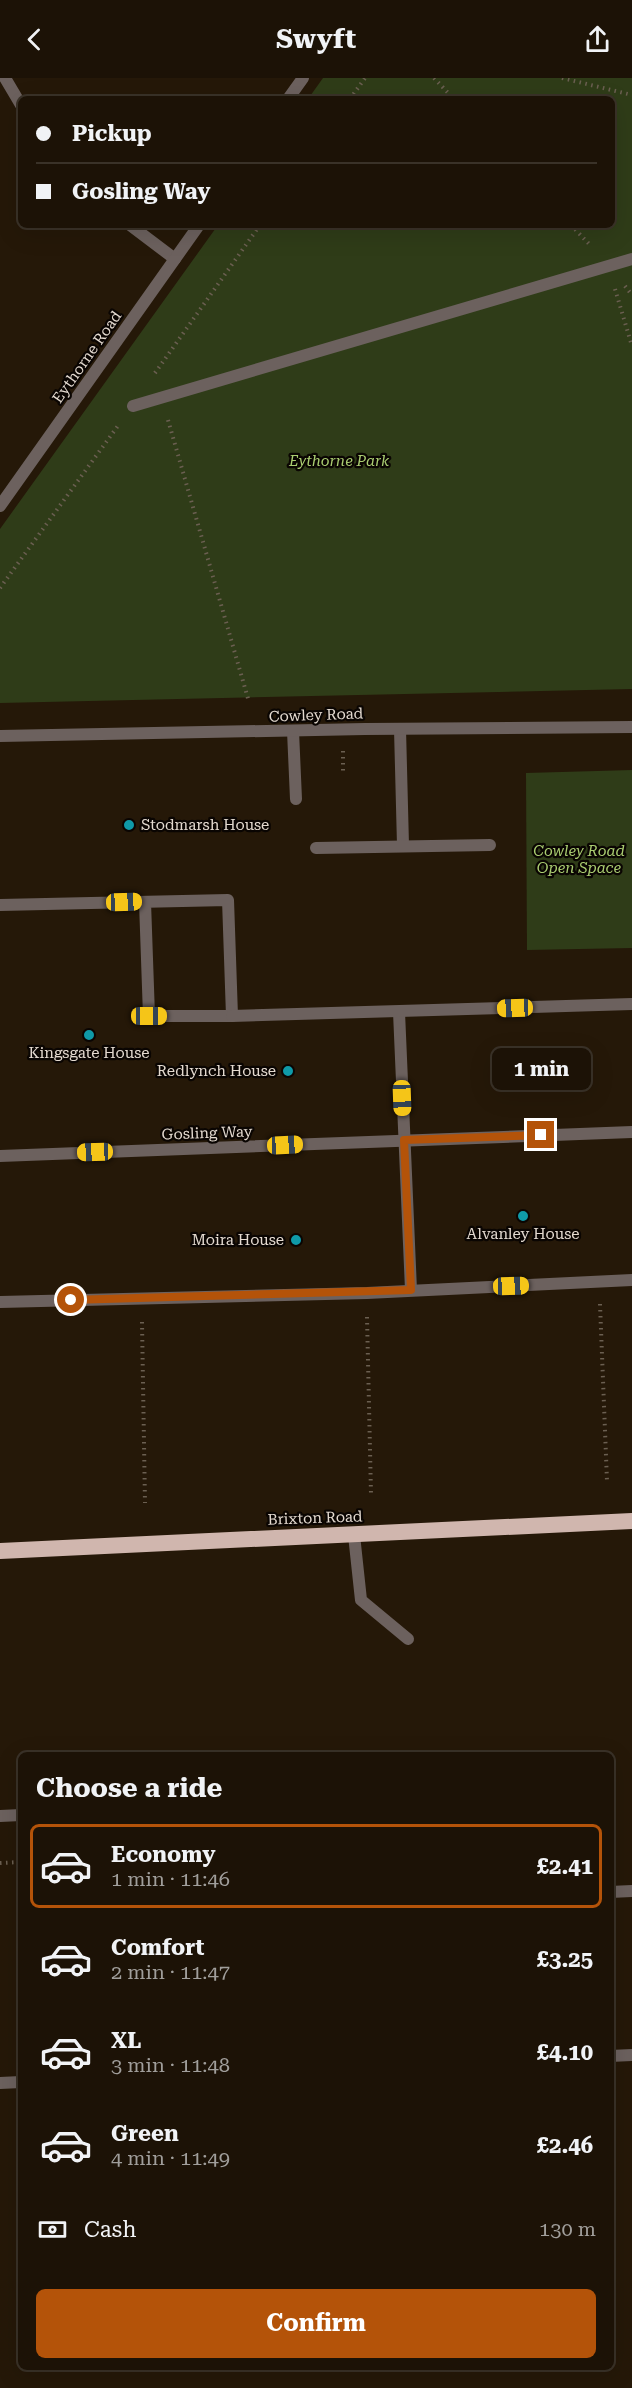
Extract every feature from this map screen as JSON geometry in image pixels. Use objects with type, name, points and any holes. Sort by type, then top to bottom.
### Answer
[{"type":"highway","name":"Brixton Road","points":[[0,1551],[632,1521]]},
{"type":"street","points":[[5,78],[18,100]]},
{"type":"street","points":[[290,96],[303,78]]},
{"type":"street","points":[[134,228],[175,259]]},
{"type":"street","name":"Eythorne Road","points":[[0,506],[197,228]]},
{"type":"street","points":[[132,406],[632,259]]},
{"type":"street","name":"Cowley Road","points":[[0,736],[632,727]]},
{"type":"street","points":[[400,729],[403,845]]},
{"type":"street","points":[[293,731],[296,799]]},
{"type":"street","points":[[316,848],[490,845]]},
{"type":"street","points":[[0,905],[228,900],[232,1016]]},
{"type":"street","points":[[145,902],[149,1016],[399,1012],[632,1004]]},
{"type":"street","points":[[399,1012],[411,1290]]},
{"type":"street","name":"Gosling Way","points":[[0,1156],[632,1132]]},
{"type":"street","points":[[0,1302],[367,1293],[632,1280]]},
{"type":"street","points":[[354,1535],[361,1600],[408,1639]]},
{"type":"street","points":[[0,1816],[18,1815]]},
{"type":"street","points":[[614,1893],[632,1892]]},
{"type":"street","points":[[614,2056],[632,2055]]},
{"type":"street","points":[[0,2083],[18,2082]]},
{"type":"path","points":[[352,96],[365,78]]},
{"type":"path","points":[[435,78],[451,96]]},
{"type":"path","points":[[561,78],[632,95]]},
{"type":"path","points":[[608,266],[632,346]]},
{"type":"path","points":[[161,397],[249,702]]},
{"type":"path","points":[[600,1282],[607,1480]]},
{"type":"path","points":[[367,1293],[371,1494]]},
{"type":"path","points":[[142,1298],[145,1503]]},
{"type":"path","points":[[0,1863],[18,1862]]},
{"type":"green space","name":"Eythorne Park","points":[[323,78],[632,78],[632,689],[0,703],[0,529],[216,228],[615,228],[615,96],[310,96]]},
{"type":"green space","name":"Cowley Road Open Space","points":[[632,770],[632,948],[527,950],[526,773]]},
{"type":"place","name":"Stodmarsh House","points":[[129,825]]},
{"type":"place","name":"Kingsgate House","points":[[89,1035]]},
{"type":"place","name":"Redlynch House","points":[[288,1071]]},
{"type":"place","name":"Alvanley House","points":[[523,1216]]},
{"type":"place","name":"Moira House","points":[[296,1240]]},
{"type":"route","points":[[71,1300],[411,1290],[404,1140],[541,1135]]}]
